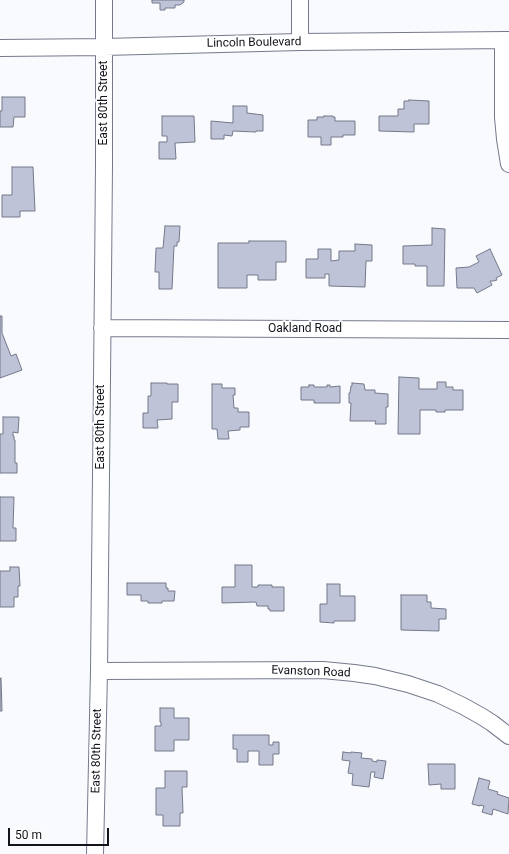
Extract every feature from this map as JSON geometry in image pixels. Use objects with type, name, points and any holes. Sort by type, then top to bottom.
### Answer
[{"type":"street","name":"East 80th Street","points":[[95,854],[99,671],[104,165],[104,0]]},
{"type":"street","points":[[300,0],[300,42]]},
{"type":"street","name":"Lincoln Boulevard","points":[[0,48],[300,42],[506,40]]},
{"type":"street","points":[[506,40],[503,117],[509,164]]},
{"type":"street","name":"Oakland Road","points":[[102,328],[509,330]]},
{"type":"street","name":"Evanston Road","points":[[99,671],[323,670],[375,676],[408,684],[438,694],[481,716],[509,736]]},
{"type":"building","points":[[152,0],[184,0],[184,2],[180,5],[175,5],[175,8],[165,8],[165,10],[160,10],[160,3],[152,3]]},
{"type":"building","points":[[2,97],[25,97],[25,117],[14,117],[13,127],[0,127]]},
{"type":"building","points":[[404,101],[429,101],[429,124],[414,124],[414,132],[379,131],[379,116],[398,116],[398,109],[404,109]]},
{"type":"building","points":[[233,106],[247,106],[247,113],[263,115],[263,131],[233,131],[232,136],[224,135],[224,139],[211,139],[211,121],[233,123]]},
{"type":"building","points":[[162,116],[194,116],[195,142],[175,143],[176,159],[159,159],[159,142],[167,142],[167,136],[162,136]]},
{"type":"building","points":[[333,116],[335,117],[335,121],[355,121],[355,135],[331,137],[331,145],[321,145],[321,137],[308,137],[308,120],[317,120],[317,117]]},
{"type":"building","points":[[12,167],[33,167],[35,211],[20,211],[20,217],[2,217],[2,195],[12,195]]},
{"type":"building","points":[[165,226],[180,226],[179,242],[177,242],[177,246],[174,246],[172,289],[159,289],[159,272],[155,272],[156,248],[163,248]]},
{"type":"building","points":[[432,228],[445,229],[444,286],[427,286],[427,266],[403,264],[403,246],[432,245]]},
{"type":"building","points":[[249,241],[286,241],[286,262],[276,262],[276,280],[258,280],[258,275],[247,275],[247,288],[218,288],[218,243],[249,243]]},
{"type":"building","points":[[355,244],[372,245],[372,261],[366,261],[365,287],[329,286],[329,274],[325,274],[325,278],[306,278],[306,259],[318,259],[318,249],[331,249],[331,261],[339,260],[339,251],[355,251]]},
{"type":"building","points":[[490,249],[502,275],[496,278],[497,280],[490,281],[492,285],[477,293],[474,288],[457,288],[456,268],[469,267],[479,262],[476,256]]},
{"type":"building","points":[[0,316],[2,316],[2,333],[11,356],[16,354],[22,370],[0,378]]},
{"type":"building","points":[[399,377],[419,378],[419,389],[437,389],[437,382],[446,382],[446,387],[453,387],[453,390],[463,390],[463,410],[445,410],[445,412],[436,412],[436,410],[420,410],[420,434],[398,434]]},
{"type":"building","points":[[151,383],[178,384],[178,402],[172,402],[172,419],[157,420],[158,428],[143,428],[143,413],[148,413],[148,396],[151,396]]},
{"type":"building","points":[[352,383],[364,384],[365,390],[375,390],[375,393],[388,394],[386,424],[375,424],[376,421],[350,421],[351,403],[349,403],[349,393]]},
{"type":"building","points":[[212,384],[222,384],[222,388],[235,388],[235,395],[233,395],[234,408],[238,408],[238,412],[249,412],[249,427],[240,427],[240,430],[228,431],[229,439],[218,439],[217,429],[212,429]]},
{"type":"building","points":[[309,385],[314,385],[314,387],[327,387],[327,385],[330,385],[330,387],[340,386],[340,403],[314,403],[314,400],[301,400],[301,387],[309,387]]},
{"type":"building","points":[[3,417],[19,417],[18,433],[13,432],[15,440],[15,463],[17,463],[17,473],[0,473],[0,434],[3,434]]},
{"type":"building","points":[[0,497],[14,497],[13,528],[16,528],[16,541],[0,541]]},
{"type":"building","points":[[235,565],[252,565],[252,587],[258,587],[258,585],[272,585],[272,587],[284,587],[284,611],[270,611],[268,606],[257,606],[256,602],[222,603],[222,587],[235,587]]},
{"type":"building","points":[[10,567],[19,567],[20,586],[18,586],[18,597],[14,597],[14,607],[0,607],[0,571],[10,571]]},
{"type":"building","points":[[127,583],[166,583],[166,588],[168,588],[168,591],[175,591],[174,601],[148,603],[148,601],[141,601],[141,595],[127,595]]},
{"type":"building","points":[[327,584],[340,584],[340,596],[355,596],[355,621],[334,621],[334,623],[320,622],[320,604],[327,604]]},
{"type":"building","points":[[401,595],[427,595],[427,602],[431,602],[431,608],[446,609],[446,619],[439,619],[439,631],[401,630]]},
{"type":"building","points":[[1,678],[2,711],[0,711],[0,679]]},
{"type":"building","points":[[160,708],[174,708],[174,718],[189,718],[189,740],[174,740],[174,751],[155,751],[155,726],[161,726]]},
{"type":"building","points":[[233,735],[269,735],[269,745],[273,745],[273,742],[279,742],[279,754],[273,754],[273,765],[259,765],[259,751],[248,751],[248,762],[237,762],[237,749],[233,749]]},
{"type":"building","points":[[343,752],[362,753],[361,758],[372,759],[372,761],[377,762],[377,760],[386,761],[383,779],[374,777],[375,772],[371,772],[369,787],[352,785],[353,774],[348,773],[350,761],[342,760]]},
{"type":"building","points":[[428,764],[455,764],[455,789],[441,789],[441,784],[429,785]]},
{"type":"building","points":[[165,771],[187,771],[187,787],[182,787],[183,813],[180,813],[180,826],[163,826],[163,815],[156,815],[156,788],[165,788]]},
{"type":"building","points":[[479,778],[490,781],[488,789],[509,798],[508,814],[493,809],[492,815],[482,812],[484,806],[472,804]]}]
